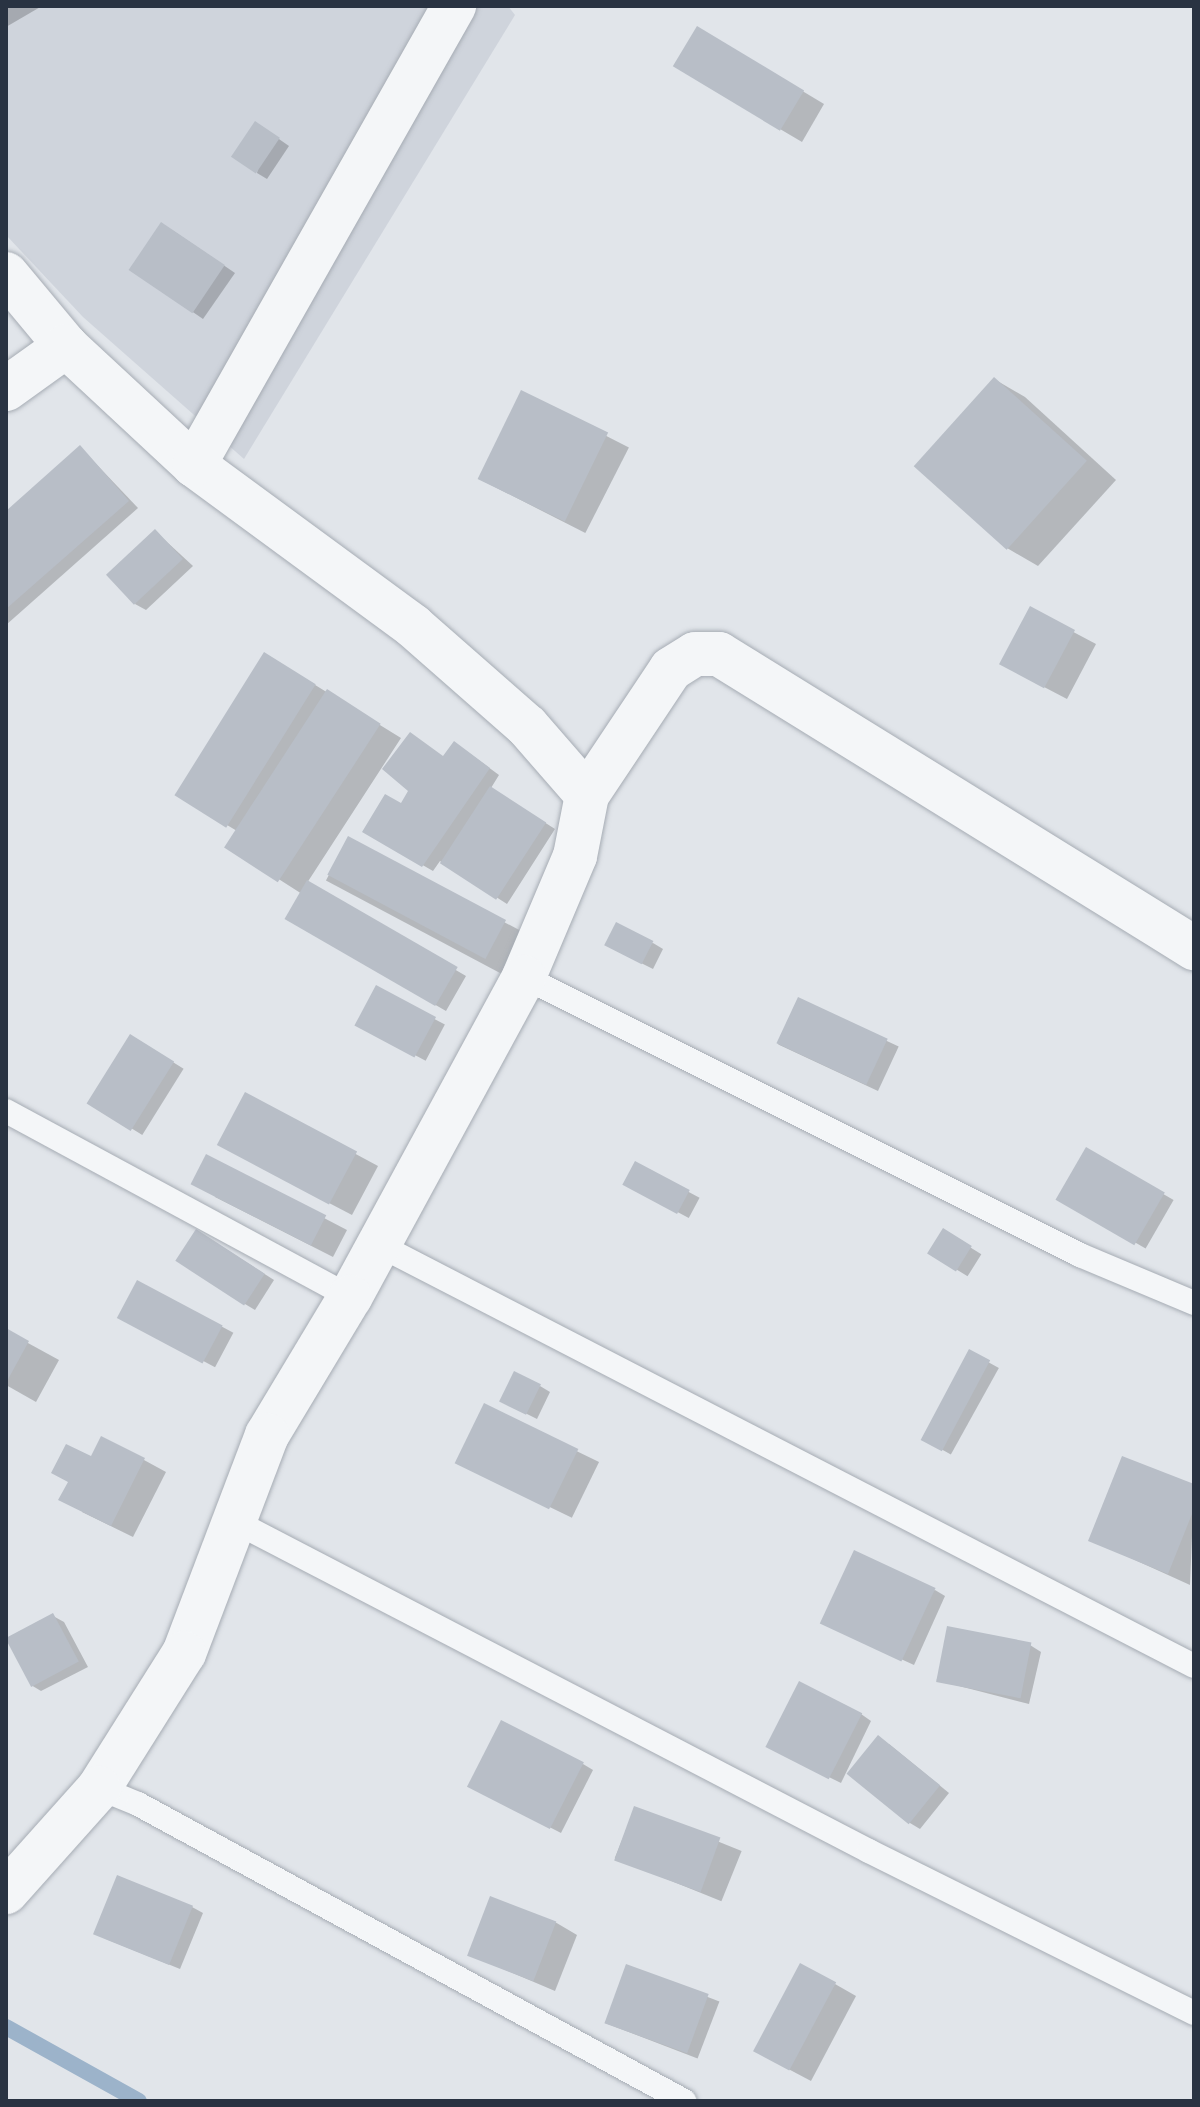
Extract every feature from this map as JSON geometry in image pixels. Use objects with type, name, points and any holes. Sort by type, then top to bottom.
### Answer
[{"type":"street","points":[[194,465],[454,6]]},
{"type":"street","points":[[6,274],[66,346],[194,465],[413,626],[527,726],[587,795]]},
{"type":"street","points":[[6,389],[66,346]]},
{"type":"street","points":[[6,1892],[99,1788],[184,1653],[232,1520],[267,1435],[350,1297],[524,977],[575,856],[587,795],[671,669],[695,654],[719,654],[1194,948]]},
{"type":"lane","points":[[524,977],[1080,1255],[1194,1303]]},
{"type":"lane","points":[[6,1111],[350,1297]]},
{"type":"lane","points":[[379,1245],[1194,1666]]},
{"type":"lane","points":[[232,1520],[869,1851],[1194,2013]]},
{"type":"lane","points":[[99,1788],[138,1804],[684,2101]]},
{"type":"shaded area","points":[[6,6],[508,6],[515,15],[244,459],[83,317],[6,235]]},
{"type":"building","points":[[697,26],[804,90],[780,131],[673,66]]},
{"type":"building","points":[[255,121],[280,138],[256,173],[231,157]]},
{"type":"building","points":[[161,222],[225,265],[192,313],[129,270]]},
{"type":"building","points":[[994,377],[1087,461],[1007,550],[914,466]]},
{"type":"building","points":[[521,390],[608,433],[565,522],[478,479]]},
{"type":"building","points":[[80,445],[129,501],[6,609],[6,511]]},
{"type":"building","points":[[155,529],[183,559],[134,605],[106,575]]},
{"type":"building","points":[[1030,606],[1075,630],[1044,688],[999,664]]},
{"type":"building","points":[[264,652],[316,684],[226,828],[174,795]]},
{"type":"building","points":[[327,689],[381,724],[278,882],[224,848]]},
{"type":"building","points":[[410,732],[443,756],[454,741],[490,768],[422,867],[362,832],[385,794],[401,803],[408,791],[382,769]]},
{"type":"building","points":[[490,786],[546,822],[496,900],[440,863]]},
{"type":"building","points":[[348,836],[506,920],[485,959],[327,875]]},
{"type":"building","points":[[307,880],[458,967],[435,1006],[284,919]]},
{"type":"building","points":[[616,922],[653,941],[642,964],[604,945]]},
{"type":"building","points":[[376,985],[436,1017],[414,1058],[354,1026]]},
{"type":"building","points":[[798,997],[888,1039],[866,1085],[776,1043]]},
{"type":"building","points":[[130,1034],[174,1062],[131,1131],[87,1104]]},
{"type":"building","points":[[245,1092],[357,1152],[329,1205],[217,1145]]},
{"type":"building","points":[[1086,1147],[1165,1192],[1134,1245],[1056,1200]]},
{"type":"building","points":[[206,1154],[326,1215],[311,1246],[191,1184]]},
{"type":"building","points":[[635,1161],[690,1190],[677,1214],[622,1185]]},
{"type":"building","points":[[943,1228],[972,1246],[956,1271],[927,1253]]},
{"type":"building","points":[[196,1229],[265,1274],[244,1306],[175,1261]]},
{"type":"building","points":[[137,1280],[223,1326],[202,1364],[117,1318]]},
{"type":"building","points":[[6,1328],[29,1341],[6,1383]]},
{"type":"building","points":[[969,1349],[990,1360],[942,1451],[921,1440]]},
{"type":"building","points":[[514,1371],[541,1384],[526,1415],[499,1402]]},
{"type":"building","points":[[484,1403],[578,1449],[549,1509],[455,1463]]},
{"type":"building","points":[[101,1436],[145,1458],[111,1526],[58,1500],[68,1482],[51,1473],[66,1444],[91,1456]]},
{"type":"building","points":[[1122,1456],[1194,1484],[1194,1509],[1168,1574],[1088,1541]]},
{"type":"building","points":[[854,1550],[936,1588],[901,1661],[820,1623]]},
{"type":"building","points":[[53,1613],[79,1662],[31,1687],[6,1638]]},
{"type":"building","points":[[947,1626],[1031,1642],[1021,1698],[936,1682]]},
{"type":"building","points":[[799,1681],[862,1713],[829,1779],[765,1747]]},
{"type":"building","points":[[501,1720],[584,1762],[550,1829],[467,1787]]},
{"type":"building","points":[[878,1735],[940,1785],[909,1824],[847,1774]]},
{"type":"building","points":[[634,1806],[720,1837],[701,1892],[614,1861]]},
{"type":"building","points":[[117,1875],[193,1906],[169,1965],[93,1934]]},
{"type":"building","points":[[490,1896],[556,1921],[533,1981],[467,1956]]},
{"type":"building","points":[[800,1963],[836,1982],[789,2071],[753,2051]]},
{"type":"building","points":[[626,1964],[709,1994],[687,2053],[604,2023]]},
{"type":"waterway","points":[[6,2027],[139,2101]]}]
